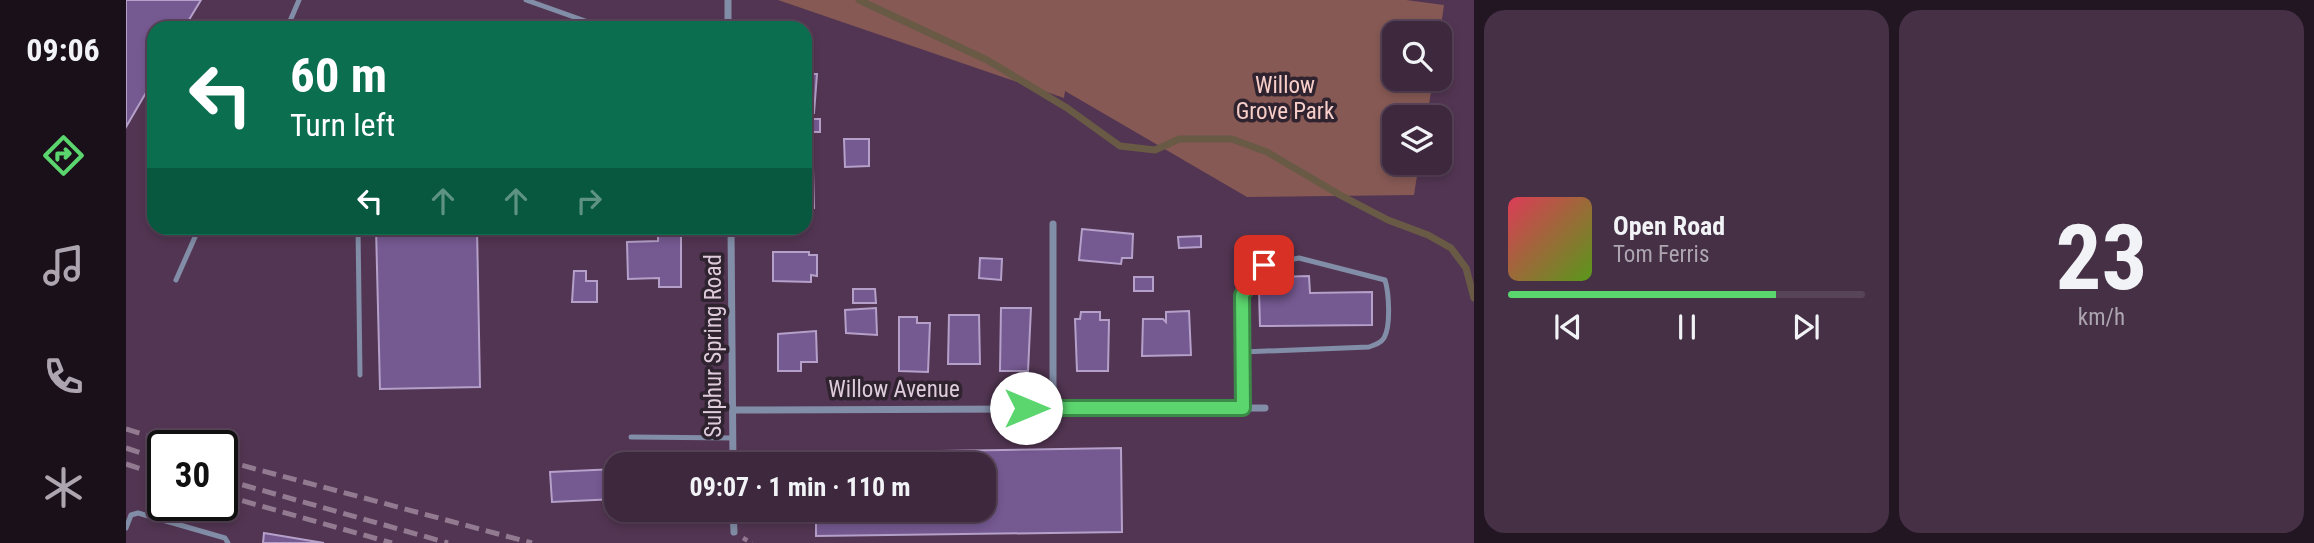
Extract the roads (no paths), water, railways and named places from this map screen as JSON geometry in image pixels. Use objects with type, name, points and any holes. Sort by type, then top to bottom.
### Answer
[{"type":"street","points":[[728,0],[729,21]]},
{"type":"street","points":[[1053,224],[1053,407]]},
{"type":"street","name":"Sulphur Spring Road","points":[[731,235],[733,452]]},
{"type":"street","name":"Willow Avenue","points":[[733,410],[1265,408]]},
{"type":"street","points":[[734,522],[734,532]]},
{"type":"lane","points":[[290,21],[299,0]]},
{"type":"lane","points":[[526,0],[585,21]]},
{"type":"lane","points":[[176,280],[196,235]]},
{"type":"lane","points":[[358,235],[360,376]]},
{"type":"lane","points":[[1242,352],[1369,347],[1381,342],[1386,335],[1388,289],[1385,280],[1299,258],[1264,265],[1242,295],[1242,352],[1243,408]]},
{"type":"lane","points":[[631,437],[733,438]]},
{"type":"lane","points":[[126,528],[131,515],[138,513],[225,538],[228,543]]},
{"type":"waterway","points":[[859,0],[987,60],[1067,108],[1120,146],[1155,150],[1179,139],[1232,139],[1267,152],[1340,195],[1451,248],[1466,268],[1474,298]]},
{"type":"railway","points":[[126,429],[147,436]]},
{"type":"railway","points":[[126,448],[147,455]]},
{"type":"railway","points":[[126,464],[147,471]]},
{"type":"railway","points":[[238,464],[532,543]]},
{"type":"railway","points":[[238,484],[448,543]]},
{"type":"railway","points":[[238,500],[392,543]]},
{"type":"park label","name":"Willow Grove Park","points":[[1285,98]]}]
